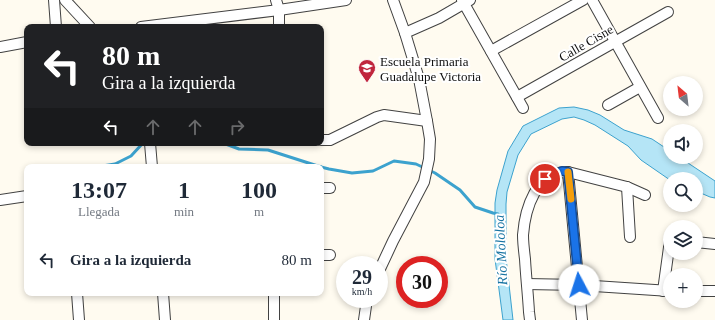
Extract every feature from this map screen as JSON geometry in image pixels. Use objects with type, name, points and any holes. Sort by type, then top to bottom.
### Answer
[{"type":"street","points":[[54,0],[56,24]]},
{"type":"street","points":[[64,0],[87,24]]},
{"type":"street","points":[[276,0],[279,10],[279,24]]},
{"type":"street","points":[[165,24],[346,0]]},
{"type":"street","points":[[386,256],[424,182],[429,159],[430,139],[418,79],[406,33],[393,0]]},
{"type":"street","points":[[491,51],[583,0]]},
{"type":"street","points":[[592,0],[658,118]]},
{"type":"street","points":[[406,33],[439,18],[466,1],[491,51],[523,108]]},
{"type":"street","name":"Calle Cisne","points":[[517,97],[668,12]]},
{"type":"street","points":[[0,46],[24,42]]},
{"type":"street","points":[[608,105],[640,87]]},
{"type":"street","points":[[324,140],[330,140],[384,115],[427,121]]},
{"type":"street","points":[[150,148],[152,164]]},
{"type":"street","points":[[530,320],[523,236],[527,210],[536,190],[545,179],[562,171],[627,187],[645,195]]},
{"type":"street","points":[[568,172],[582,320]]},
{"type":"street","points":[[627,187],[630,237]]},
{"type":"street","points":[[0,200],[24,196]]},
{"type":"street","points":[[703,243],[715,244]]},
{"type":"street","points":[[527,284],[579,285],[663,291]]},
{"type":"street","points":[[703,291],[715,292]]},
{"type":"street","points":[[77,296],[79,320]]},
{"type":"street","points":[[163,296],[165,320]]},
{"type":"street","points":[[274,296],[274,320]]},
{"type":"street","points":[[364,320],[366,308]]},
{"type":"water","name":"Río Mololoa","points":[[574,107],[588,110],[600,115],[624,130],[652,139],[663,146],[663,164],[690,164],[702,172],[663,172],[663,175],[641,160],[628,146],[595,125],[574,117],[562,119],[531,134],[518,155],[507,192],[506,258],[513,320],[503,320],[495,259],[495,203],[497,190],[508,151],[523,126],[559,108]]},
{"type":"water","points":[[703,173],[715,181],[715,198],[703,194]]},
{"type":"waterway","points":[[115,164],[131,156],[140,146]]},
{"type":"waterway","points":[[231,146],[239,149],[268,150],[312,164]]},
{"type":"waterway","name":"Río Mololoa","points":[[324,168],[352,173],[373,171],[394,161],[416,164],[435,173],[460,190],[475,207],[498,214]]},
{"type":"slow traffic","points":[[568,172],[571,199]]},
{"type":"place","name":"Escuela Primaria Guadalupe Victoria","points":[[367,83]]},
{"type":"route","points":[[545,179],[562,171],[568,172],[579,285]]}]
